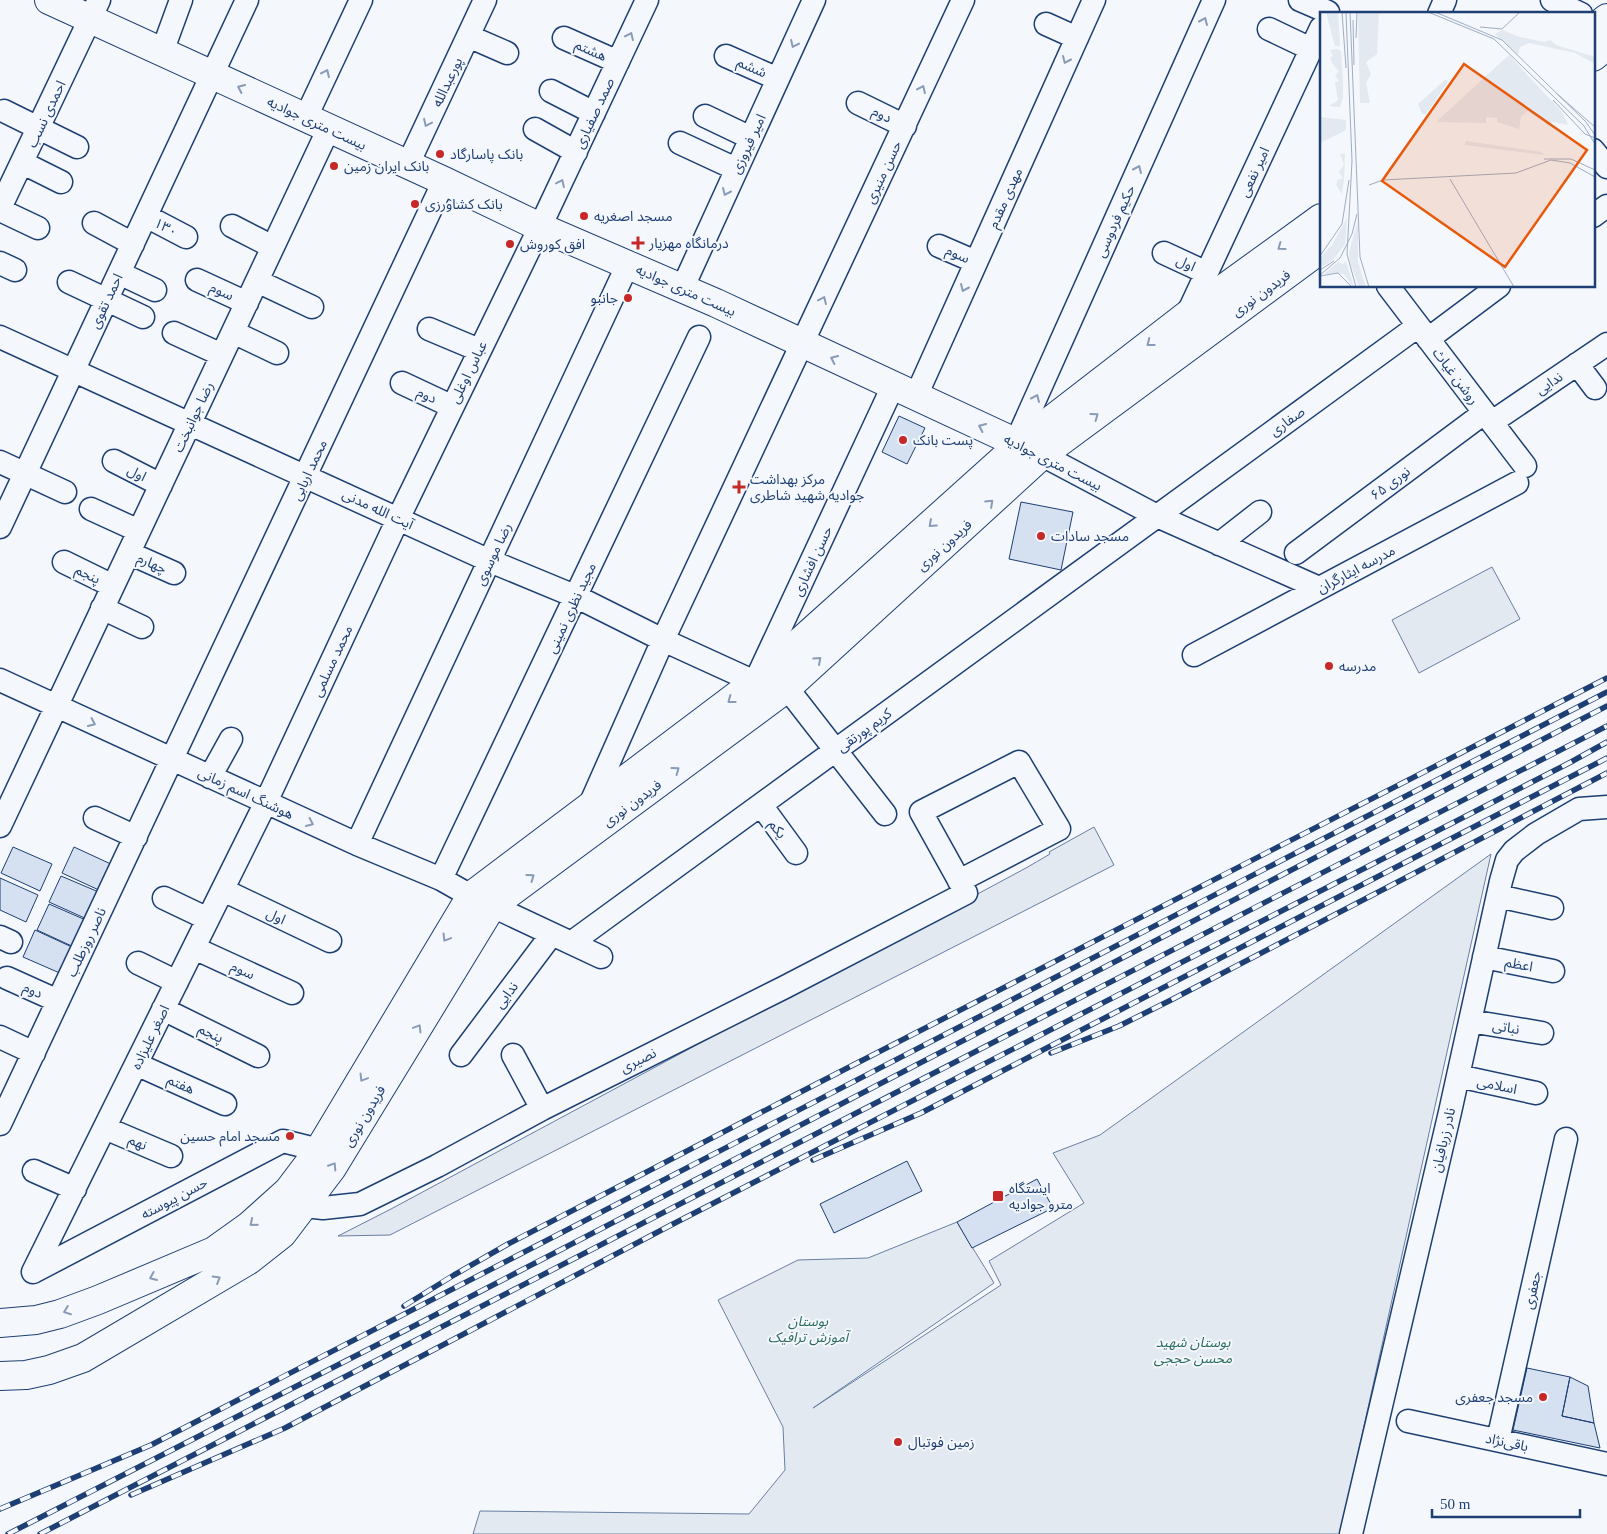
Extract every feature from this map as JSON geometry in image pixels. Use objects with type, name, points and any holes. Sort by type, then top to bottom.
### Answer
[{"type":"main road","name":"بیست متری جوادیه","points":[[49,0],[95,10],[162,52],[408,164],[540,227],[716,303],[1026,447]]},
{"type":"main road","points":[[1594,52],[1599,25]]},
{"type":"main road","name":"فریدون نوری","points":[[0,1375],[26,1375],[48,1370],[82,1358],[248,1260],[282,1234],[319,1150],[482,901],[589,808],[755,682],[1026,447],[1186,316],[1320,219]]},
{"type":"main road","name":"فریدون نوری","points":[[0,1324],[36,1320],[60,1314],[214,1251],[249,1226],[297,1198],[332,1168],[482,901],[787,688],[1026,447],[1320,250]]},
{"type":"main road","points":[[0,1375],[60,1353],[93,1337],[167,1293],[214,1251]]},
{"type":"street","points":[[162,52],[181,0]]},
{"type":"street","name":"احمد تقوی","points":[[0,526],[247,0]]},
{"type":"street","name":"رضا جوانبخت","points":[[0,826],[6,796],[56,706],[273,247],[361,0]]},
{"type":"street","name":"پورعبدالله","points":[[408,164],[485,0]]},
{"type":"street","name":"صمد صفیاری","points":[[540,227],[647,0]]},
{"type":"street","name":"امیر فیروزی","points":[[682,289],[814,0]]},
{"type":"street","name":"حسن منیری","points":[[589,808],[663,640],[963,0]]},
{"type":"street","name":"مهدی مقدم","points":[[905,391],[976,262],[1094,0]]},
{"type":"street","name":"حکیم فردوسی","points":[[1026,447],[1214,0]]},
{"type":"street","points":[[1300,0],[1324,12]]},
{"type":"street","points":[[1440,12],[1445,0]]},
{"type":"street","points":[[1552,0],[1575,12]]},
{"type":"street","name":"احمدی نسب","points":[[2,198],[22,163],[95,10]]},
{"type":"street","points":[[1046,24],[1077,38]]},
{"type":"street","points":[[1269,29],[1311,50]]},
{"type":"street","name":"امیر نفعی","points":[[1186,316],[1284,124],[1311,50],[1320,31]]},
{"type":"street","points":[[468,36],[507,53]]},
{"type":"street","name":"هشتم","points":[[564,38],[618,62]]},
{"type":"street","name":"ششم","points":[[726,56],[778,79]]},
{"type":"street","points":[[551,91],[594,113]]},
{"type":"street","name":"دوم","points":[[858,103],[905,126]]},
{"type":"street","points":[[4,111],[77,147]]},
{"type":"street","points":[[705,116],[751,138]]},
{"type":"street","points":[[535,129],[576,152]]},
{"type":"street","points":[[680,143],[736,169]]},
{"type":"street","points":[[1594,151],[1607,167]]},
{"type":"street","points":[[22,163],[61,182]]},
{"type":"street","name":"محمد اربابی","points":[[173,760],[444,181]]},
{"type":"street","points":[[2,198],[38,228]]},
{"type":"street","points":[[1594,215],[1607,206]]},
{"type":"street","name":"۱۳۰","points":[[146,216],[186,237]]},
{"type":"street","points":[[94,223],[133,244]]},
{"type":"street","points":[[232,226],[273,247]]},
{"type":"street","name":"عباس اوغلی","points":[[398,519],[540,227]]},
{"type":"street","name":"سوم","points":[[939,246],[976,262]]},
{"type":"street","name":"اول","points":[[1164,253],[1207,273]]},
{"type":"street","name":"رضا موسوی","points":[[357,844],[628,264]]},
{"type":"street","points":[[119,273],[155,290]]},
{"type":"street","name":"سوم","points":[[197,280],[247,303]]},
{"type":"street","points":[[257,280],[312,307]]},
{"type":"street","points":[[69,282],[143,317]]},
{"type":"street","name":"روشن غیاث","points":[[1390,288],[1488,417],[1521,474]]},
{"type":"street","name":"صفاری","points":[[1157,516],[1423,332],[1495,288]]},
{"type":"street","points":[[429,329],[479,350]]},
{"type":"street","points":[[233,332],[277,353]]},
{"type":"street","points":[[174,333],[222,355]]},
{"type":"street","name":"آیت‌ الله مدنی","points":[[0,337],[490,561],[576,596],[663,640],[755,682]]},
{"type":"street","name":"مجید نظری نمینی","points":[[442,879],[699,337]]},
{"type":"street","name":"ندایی","points":[[1488,417],[1607,344]]},
{"type":"street","points":[[1577,364],[1595,388]]},
{"type":"street","name":"دوم","points":[[402,384],[452,406]]},
{"type":"street","name":"حسن افشاری","points":[[755,682],[905,391]]},
{"type":"street","name":"نوری ۶۵","points":[[1296,553],[1488,417]]},
{"type":"street","name":"بیست متری جوادیه","points":[[1026,447],[1157,516],[1319,588]]},
{"type":"street","name":"اول","points":[[114,461],[161,485]]},
{"type":"street","points":[[0,462],[65,492]]},
{"type":"street","name":"مدرسه ایثارگران","points":[[1194,655],[1319,588],[1521,474]]},
{"type":"street","points":[[91,509],[139,532]]},
{"type":"street","points":[[1219,544],[1260,512]]},
{"type":"street","name":"کریم پورتقی","points":[[561,939],[761,805],[1157,516]]},
{"type":"street","name":"محمد مسلمی","points":[[266,802],[398,519]]},
{"type":"street","name":"چهارم","points":[[129,553],[174,573]]},
{"type":"street","name":"پنجم","points":[[64,562],[113,586]]},
{"type":"street","points":[[102,608],[142,628]]},
{"type":"street","name":"هوشنگ اسم زمانی","points":[[0,680],[357,844],[442,879],[482,901]]},
{"type":"street","points":[[787,688],[885,814]]},
{"type":"street","points":[[210,777],[231,739]]},
{"type":"street","name":"ناصر روزطلب","points":[[2,1114],[34,1053],[173,760]]},
{"type":"street","name":"نصیری","points":[[297,1198],[323,1208],[360,1204],[437,1166],[542,1109],[786,987],[963,887],[1059,829],[1019,762],[921,812],[963,887]]},
{"type":"street","name":"اصغر علیزاده","points":[[33,1272],[266,802]]},
{"type":"street","name":"یکم","points":[[761,805],[796,853]]},
{"type":"street","name":"نادر زربافیان","points":[[1351,1534],[1507,860],[1514,851],[1536,834],[1579,809],[1607,807]]},
{"type":"street","points":[[95,818],[136,837]]},
{"type":"street","name":"اول","points":[[223,890],[330,941]]},
{"type":"street","points":[[1498,896],[1552,908]]},
{"type":"street","points":[[164,898],[208,919]]},
{"type":"street","points":[[482,901],[601,957]]},
{"type":"street","name":"ندایی","points":[[461,1055],[561,939]]},
{"type":"street","name":"سوم","points":[[194,948],[292,993]]},
{"type":"street","name":"اعظم","points":[[1484,957],[1553,971]]},
{"type":"street","points":[[138,963],[177,982]]},
{"type":"street","name":"دوم","points":[[7,978],[58,1001]]},
{"type":"street","name":"پنجم","points":[[163,1010],[258,1056]]},
{"type":"street","name":"نباتی","points":[[1470,1021],[1542,1033]]},
{"type":"street","points":[[0,1037],[34,1053]]},
{"type":"street","points":[[514,1055],[542,1109]]},
{"type":"street","name":"هفتم","points":[[136,1064],[225,1104]]},
{"type":"street","name":"اسلامی","points":[[1458,1076],[1536,1093]]},
{"type":"street","name":"نهم","points":[[105,1128],[171,1156]]},
{"type":"street","name":"جعفری","points":[[1498,1440],[1566,1139]]},
{"type":"street","name":"حسن پیوسته","points":[[33,1272],[284,1141],[319,1150]]},
{"type":"street","points":[[34,1171],[74,1189]]},
{"type":"street","name":"باقی‌نژاد","points":[[1408,1421],[1607,1464]]},
{"type":"green space","points":[[1492,567],[1520,619],[1419,673],[1392,620]]},
{"type":"green space","points":[[1094,827],[1114,865],[390,1235],[338,1236],[1026,868],[1050,854],[1049,852]]},
{"type":"green space","name":"بوستان شهید محسن حججی","points":[[1491,854],[1340,1534],[473,1534],[480,1511],[749,1514],[785,1470],[783,1427],[718,1300],[798,1260],[868,1258],[957,1222],[994,1283],[813,1408],[1001,1285],[989,1261],[1084,1203],[1053,1153],[1100,1135]]},
{"type":"building","name":"پست بانک","points":[[899,416],[925,428],[907,464],[882,452]]},
{"type":"building","name":"مسجد سادات","points":[[1021,502],[1073,512],[1061,570],[1009,559]]},
{"type":"building","points":[[13,847],[52,864],[40,891],[1,873]]},
{"type":"building","points":[[74,847],[113,865],[101,891],[62,873]]},
{"type":"building","points":[[61,876],[101,893],[89,920],[49,902]]},
{"type":"building","points":[[0,878],[38,895],[26,922],[0,910]]},
{"type":"building","points":[[49,904],[88,921],[76,948],[37,930]]},
{"type":"building","points":[[35,930],[74,948],[62,974],[23,957]]},
{"type":"building","points":[[907,1161],[922,1191],[834,1233],[820,1204]]},
{"type":"building","points":[[1037,1179],[1053,1208],[972,1248],[957,1222]]},
{"type":"building","name":"مسجد جعفری","points":[[1527,1368],[1570,1377],[1562,1416],[1594,1423],[1600,1448],[1513,1430]]},
{"type":"building","points":[[1570,1377],[1588,1386],[1594,1423],[1562,1416]]},
{"type":"railway","points":[[404,1306],[508,1244],[1607,678]]},
{"type":"railway","points":[[0,1509],[151,1445],[1607,692]]},
{"type":"railway","points":[[8,1534],[410,1328],[1607,706]]},
{"type":"railway","points":[[40,1534],[1607,726]]},
{"type":"railway","points":[[131,1495],[285,1428],[673,1224],[1607,742]]},
{"type":"railway","points":[[813,1160],[921,1113],[1607,758]]},
{"type":"railway","points":[[1051,1053],[1119,1026],[1171,1000],[1607,773]]},
{"type":"place","name":"بانک پاسارگاد","points":[[440,154]]},
{"type":"place","name":"بانک ایران زمین","points":[[334,166]]},
{"type":"place","name":"بانک کشاورزی","points":[[415,204]]},
{"type":"place","name":"مسجد اصغریه","points":[[584,216]]},
{"type":"place","name":"درمانگاه مهزیار","points":[[638,243]]},
{"type":"place","name":"افق کوروش","points":[[510,244]]},
{"type":"place","name":"جانبو","points":[[628,298]]},
{"type":"place","name":"پست بانک","points":[[903,440]]},
{"type":"place","name":"مرکز بهداشت جوادیه شهید شاطری","points":[[739,487]]},
{"type":"place","name":"مسجد سادات","points":[[1041,536]]},
{"type":"place","name":"مدرسه","points":[[1329,666]]},
{"type":"place","name":"مسجد امام حسین","points":[[290,1136]]},
{"type":"place","name":"ایستگاه مترو جوادیه","points":[[998,1196]]},
{"type":"place","name":"مسجد جعفری","points":[[1543,1397]]},
{"type":"place","name":"زمین فوتبال","points":[[898,1442]]},
{"type":"park label","name":"بوستان آموزش ترافیک","points":[[808,1329]]}]
